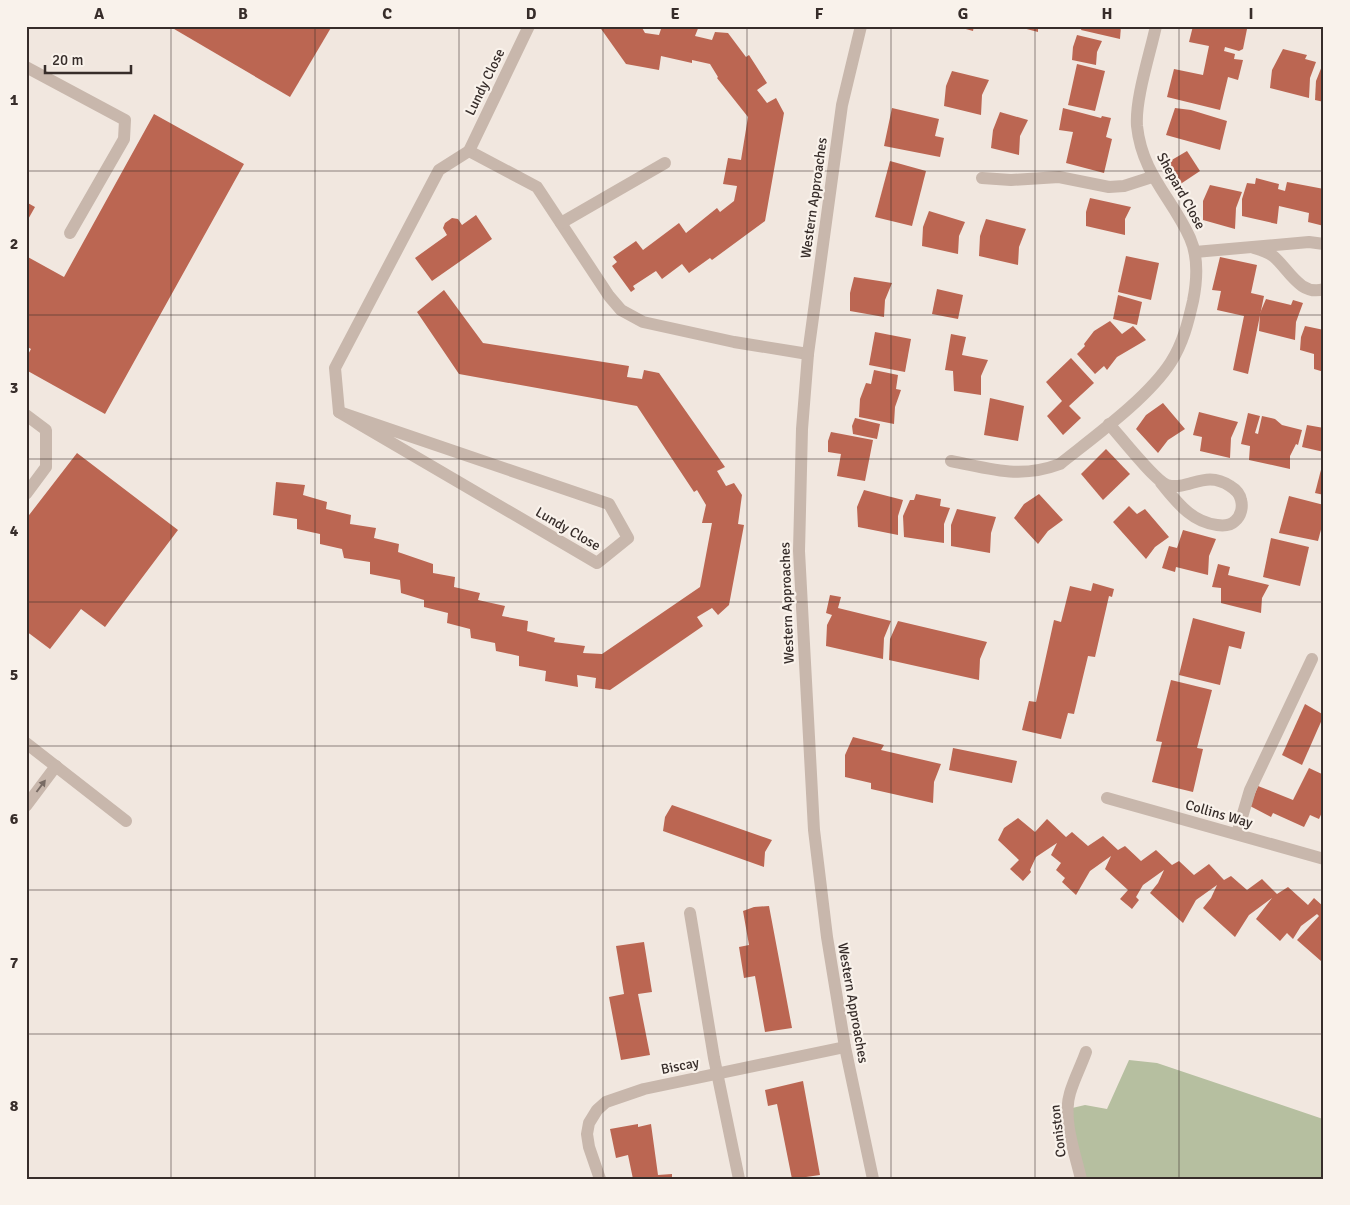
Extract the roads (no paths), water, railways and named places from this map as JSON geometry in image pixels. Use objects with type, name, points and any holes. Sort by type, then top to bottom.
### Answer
[{"type":"street","name":"Lundy Close","points":[[469,151],[529,26]]},
{"type":"street","name":"Western Approaches","points":[[861,26],[842,105],[808,354],[799,516],[800,589],[814,830],[826,937],[845,1047],[873,1179]]},
{"type":"street","name":"Shepard Close","points":[[951,461],[1009,473],[1044,470],[1060,464],[1109,424],[1160,377],[1181,344],[1195,293],[1197,273],[1195,252],[1190,238],[1152,177],[1141,150],[1137,125],[1138,107],[1156,26]]},
{"type":"street","points":[[26,67],[125,120],[124,139],[70,233]]},
{"type":"street","points":[[339,412],[335,368],[439,170],[469,151],[537,187],[609,296],[621,310],[643,322],[734,342],[808,354]]},
{"type":"street","points":[[561,223],[665,163]]},
{"type":"street","points":[[982,178],[1011,180],[1059,177],[1109,187],[1124,186],[1152,177]]},
{"type":"street","name":"Shepard Close","points":[[1195,252],[1309,242],[1324,244]]},
{"type":"street","points":[[1254,248],[1274,257],[1295,281],[1308,289],[1324,289]]},
{"type":"street","name":"Lundy Close","points":[[339,412],[609,504],[628,538],[597,563],[339,412]]},
{"type":"street","points":[[26,415],[46,430],[46,467],[26,494]]},
{"type":"street","points":[[1109,424],[1186,512],[1198,520],[1226,526],[1240,516],[1241,496],[1222,481],[1209,478],[1169,485],[1161,482]]},
{"type":"street","points":[[1238,834],[1250,790],[1312,659]]},
{"type":"street","points":[[26,743],[126,821]]},
{"type":"street","points":[[26,806],[56,766]]},
{"type":"street","name":"Collins Way","points":[[1107,798],[1324,859]]},
{"type":"street","points":[[690,913],[717,1074],[739,1179]]},
{"type":"street","name":"Biscay","points":[[600,1179],[589,1147],[587,1134],[589,1123],[597,1110],[620,1096],[644,1088],[845,1047]]},
{"type":"street","name":"Coniston","points":[[1081,1179],[1068,1109],[1070,1094],[1086,1052]]}]
